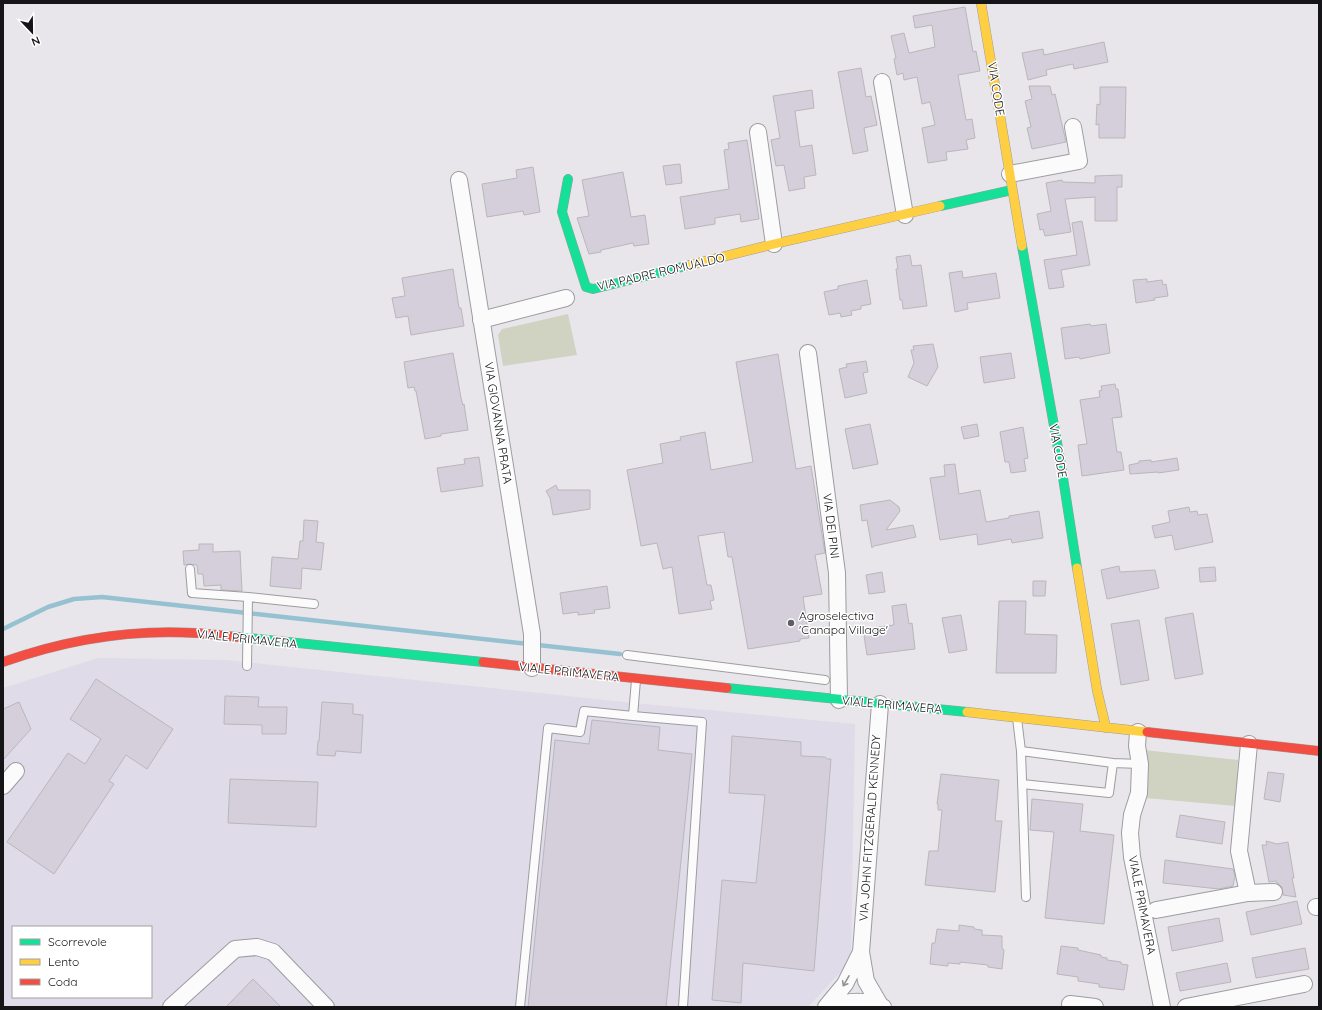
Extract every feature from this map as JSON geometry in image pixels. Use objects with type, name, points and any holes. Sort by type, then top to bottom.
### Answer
[{"type":"main road","name":"VIA CODE","points":[[981,3],[1060,458],[1097,690],[1106,728]]},
{"type":"main road","name":"VIA PADRE ROMUALDO","points":[[568,179],[562,212],[586,287],[593,289],[774,244],[905,215],[1011,182]]},
{"type":"main road","name":"VIALE PRIMAVERA","points":[[3,662],[61,644],[125,634],[179,632],[532,663],[636,679],[695,674],[784,685],[839,700],[1319,751]]},
{"type":"street","points":[[882,82],[905,215]]},
{"type":"street","points":[[1011,182],[1079,161],[1073,127]]},
{"type":"street","points":[[758,132],[774,244]]},
{"type":"street","name":"VIA GIOVANNA PRATA","points":[[459,180],[532,634],[532,663]]},
{"type":"street","points":[[481,320],[566,298]]},
{"type":"street","name":"VIA DEI PINI","points":[[808,353],[837,573],[839,700]]},
{"type":"street","name":"VIA JOHN FITZGERALD KENNEDY","points":[[880,704],[861,952],[866,981],[881,1006]]},
{"type":"street","name":"VIALE PRIMAVERA","points":[[1138,732],[1137,746],[1140,764],[1139,793],[1132,815],[1130,832],[1131,851],[1162,1007]]},
{"type":"street","points":[[1248,893],[1239,851],[1249,744]]},
{"type":"street","points":[[3,786],[16,772]]},
{"type":"street","name":"VIALE PRIMAVERA","points":[[1156,910],[1248,893],[1274,892]]},
{"type":"street","points":[[171,1007],[235,949],[257,947],[273,952],[326,1007]]},
{"type":"street","name":"VIA JOHN FITZGERALD KENNEDY","points":[[826,1007],[845,984],[861,952]]},
{"type":"street","points":[[1186,1007],[1304,984]]},
{"type":"street","name":"VIA JOHN FITZGERALD KENNEDY","points":[[832,1007],[858,1001],[881,1006]]},
{"type":"street","points":[[1070,1004],[1095,1007]]},
{"type":"lane","points":[[190,569],[192,593],[248,600],[314,604]]},
{"type":"lane","points":[[247,666],[248,600]]},
{"type":"lane","points":[[627,655],[695,674],[784,685],[825,680]]},
{"type":"lane","points":[[633,716],[636,679]]},
{"type":"lane","points":[[520,1007],[548,728],[580,732],[584,711],[702,722],[683,1007]]},
{"type":"lane","points":[[1017,718],[1021,751],[1026,897]]},
{"type":"lane","points":[[1021,751],[1113,763],[1140,764]]},
{"type":"lane","points":[[1022,784],[1109,793],[1113,763]]},
{"type":"shaded area","points":[[98,658],[226,660],[634,703],[855,724],[851,961],[808,1007],[3,1007],[3,688]]},
{"type":"green space","points":[[568,314],[577,355],[503,366],[498,335],[502,329]]},
{"type":"green space","points":[[1144,750],[1238,760],[1236,806],[1145,798],[1147,788]]},
{"type":"building","points":[[965,7],[973,52],[976,51],[980,71],[958,75],[966,120],[972,119],[975,138],[966,140],[968,149],[946,152],[947,160],[928,163],[922,128],[935,125],[930,102],[922,104],[917,77],[904,80],[903,73],[897,75],[894,59],[896,58],[891,36],[904,33],[909,53],[935,47],[932,25],[915,28],[913,16]]},
{"type":"building","points":[[1104,42],[1108,62],[1074,69],[1073,64],[1046,70],[1047,75],[1028,80],[1022,53],[1043,49],[1044,55]]},
{"type":"building","points":[[861,68],[866,97],[871,96],[877,125],[864,128],[868,151],[853,154],[838,72]]},
{"type":"building","points":[[1029,86],[1050,86],[1052,95],[1055,94],[1066,142],[1032,149],[1027,128],[1031,127],[1025,101],[1032,99]]},
{"type":"building","points":[[1100,87],[1126,87],[1125,138],[1099,138],[1099,124],[1096,125],[1097,104],[1100,105]]},
{"type":"building","points":[[812,90],[814,108],[795,111],[800,147],[812,145],[816,175],[804,177],[805,188],[789,191],[784,165],[776,166],[771,140],[780,138],[773,96]]},
{"type":"building","points":[[747,140],[759,219],[741,222],[740,214],[715,218],[715,224],[685,229],[680,197],[729,189],[724,150],[729,149],[728,143]]},
{"type":"building","points":[[680,164],[682,183],[666,185],[663,166]]},
{"type":"building","points":[[533,167],[540,212],[524,215],[523,211],[487,217],[482,184],[517,178],[516,170]]},
{"type":"building","points":[[623,172],[631,217],[645,215],[649,244],[634,246],[633,243],[589,254],[577,218],[589,216],[582,180]]},
{"type":"building","points":[[1122,175],[1122,187],[1117,187],[1117,221],[1095,221],[1095,197],[1065,199],[1071,232],[1045,236],[1043,229],[1040,230],[1037,214],[1051,211],[1046,183],[1062,180],[1063,182],[1095,183],[1095,176]]},
{"type":"building","points":[[1082,221],[1090,265],[1061,270],[1064,287],[1049,289],[1044,260],[1077,255],[1072,223]]},
{"type":"building","points":[[910,255],[912,266],[921,265],[927,306],[903,309],[902,300],[900,300],[896,257]]},
{"type":"building","points":[[453,269],[459,308],[461,308],[464,326],[411,335],[408,316],[396,318],[392,298],[405,296],[402,278]]},
{"type":"building","points":[[962,271],[963,278],[996,273],[1000,298],[967,303],[968,309],[955,312],[949,273]]},
{"type":"building","points":[[1147,279],[1147,282],[1162,280],[1163,285],[1166,284],[1168,296],[1136,303],[1133,280]]},
{"type":"building","points":[[867,280],[871,304],[861,306],[861,309],[851,311],[852,315],[841,317],[840,313],[829,315],[824,292],[838,289],[838,286]]},
{"type":"building","points":[[1090,324],[1091,326],[1106,324],[1110,353],[1080,359],[1079,357],[1065,359],[1061,328]]},
{"type":"building","points":[[933,344],[938,367],[927,386],[908,377],[914,363],[911,350],[914,350],[913,346]]},
{"type":"building","points":[[453,353],[468,430],[441,434],[441,436],[425,439],[416,391],[414,387],[408,388],[404,362]]},
{"type":"building","points":[[1011,353],[1015,378],[984,383],[980,357]]},
{"type":"building","points":[[778,354],[796,469],[811,466],[825,553],[815,555],[822,594],[803,597],[809,638],[800,639],[800,641],[748,649],[732,557],[728,557],[724,532],[698,536],[707,585],[711,585],[714,600],[710,601],[712,609],[679,614],[672,567],[663,569],[657,543],[641,546],[627,470],[663,463],[660,444],[681,440],[680,437],[705,432],[711,470],[753,462],[736,362]]},
{"type":"building","points":[[866,361],[868,372],[863,373],[867,393],[845,398],[839,369],[847,367],[846,364]]},
{"type":"building","points":[[1115,384],[1116,389],[1118,389],[1122,417],[1112,418],[1117,452],[1121,452],[1124,470],[1082,476],[1078,445],[1087,444],[1080,400],[1100,397],[1099,391],[1102,390],[1101,386]]},
{"type":"building","points":[[870,424],[878,464],[853,469],[845,429]]},
{"type":"building","points":[[977,424],[979,436],[964,439],[961,427]]},
{"type":"building","points":[[1023,427],[1028,458],[1024,459],[1026,471],[1011,473],[1009,462],[1005,462],[1000,432]]},
{"type":"building","points":[[479,457],[483,486],[441,492],[437,468],[465,464],[464,459]]},
{"type":"building","points":[[1177,458],[1179,470],[1158,473],[1130,474],[1129,465],[1139,463],[1139,461],[1151,460],[1151,462]]},
{"type":"building","points":[[955,464],[959,494],[980,490],[986,522],[1009,518],[1009,516],[1039,511],[1043,538],[1012,543],[1011,539],[978,545],[977,534],[940,540],[930,478],[945,476],[944,465]]},
{"type":"building","points":[[556,485],[558,490],[590,490],[590,509],[553,515],[550,498],[546,491]]},
{"type":"building","points":[[890,500],[899,507],[900,511],[886,530],[913,525],[916,537],[874,546],[872,548],[867,520],[862,521],[860,505]]},
{"type":"building","points":[[1189,507],[1190,512],[1197,511],[1198,515],[1207,514],[1213,542],[1175,550],[1172,535],[1155,538],[1152,526],[1170,522],[1168,511]]},
{"type":"building","points":[[304,520],[318,521],[316,542],[324,543],[321,570],[302,568],[301,589],[270,586],[272,557],[298,559],[300,541],[303,541]]},
{"type":"building","points":[[199,544],[213,544],[213,552],[240,551],[242,591],[221,590],[221,585],[204,586],[203,574],[198,574],[197,565],[184,565],[183,551],[199,550]]},
{"type":"building","points":[[1119,566],[1120,572],[1155,570],[1159,588],[1107,599],[1101,570]]},
{"type":"building","points":[[1215,567],[1216,581],[1200,582],[1199,568]]},
{"type":"building","points":[[882,572],[885,592],[869,594],[866,575]]},
{"type":"building","points":[[1033,581],[1046,581],[1045,596],[1033,596]]},
{"type":"building","points":[[607,586],[610,608],[594,610],[595,613],[578,615],[578,612],[563,614],[560,593]]},
{"type":"building","points":[[999,601],[1026,601],[1025,634],[1057,635],[1056,673],[996,673]]},
{"type":"building","points":[[906,604],[909,624],[912,623],[915,649],[867,655],[863,629],[894,625],[892,606]]},
{"type":"building","points":[[1193,613],[1203,674],[1175,679],[1165,618]]},
{"type":"building","points":[[961,615],[967,650],[949,653],[942,618]]},
{"type":"building","points":[[1139,620],[1149,680],[1121,685],[1111,624]]},
{"type":"building","points":[[96,679],[173,729],[147,769],[126,755],[109,781],[114,784],[54,874],[7,842],[68,753],[85,764],[101,739],[70,719]]},
{"type":"building","points":[[225,696],[259,697],[258,707],[287,707],[286,734],[262,734],[262,725],[224,724]]},
{"type":"building","points":[[19,702],[31,729],[3,760],[3,709]]},
{"type":"building","points":[[322,702],[353,704],[353,714],[363,715],[361,753],[336,751],[335,756],[317,755]]},
{"type":"building","points":[[592,720],[660,727],[658,750],[692,754],[666,1007],[528,1007],[555,740],[589,744]]},
{"type":"building","points":[[732,736],[801,742],[801,756],[825,757],[827,759],[831,759],[814,971],[743,963],[741,1003],[712,1000],[722,880],[756,883],[765,795],[729,793]]},
{"type":"building","points":[[1268,772],[1284,774],[1280,802],[1264,799]]},
{"type":"building","points":[[941,774],[999,780],[995,821],[1002,821],[995,892],[925,885],[929,851],[938,851],[942,810],[938,810],[937,804]]},
{"type":"building","points":[[230,779],[318,782],[316,827],[228,823]]},
{"type":"building","points":[[1032,799],[1083,804],[1080,831],[1114,835],[1104,924],[1045,918],[1054,832],[1030,830]]},
{"type":"building","points":[[1180,815],[1225,822],[1222,844],[1176,837]]},
{"type":"building","points":[[1266,841],[1277,844],[1288,842],[1294,878],[1292,878],[1296,897],[1283,895],[1282,887],[1276,881],[1269,882],[1262,845],[1267,845]]},
{"type":"building","points":[[1165,860],[1233,869],[1235,876],[1233,886],[1219,889],[1163,883]]},
{"type":"building","points":[[1297,901],[1302,924],[1251,935],[1246,912]]},
{"type":"building","points":[[1219,918],[1223,941],[1172,951],[1168,927]]},
{"type":"building","points":[[959,925],[974,927],[974,929],[982,930],[982,935],[1002,936],[1002,948],[1004,950],[1002,969],[988,967],[988,965],[960,962],[960,964],[948,963],[948,966],[930,964],[932,943],[935,943],[937,929],[959,931]]},
{"type":"building","points":[[1061,946],[1078,948],[1078,950],[1101,955],[1101,957],[1107,958],[1107,960],[1121,962],[1121,964],[1128,965],[1124,990],[1099,987],[1099,984],[1078,981],[1078,977],[1057,974]]},
{"type":"building","points":[[1305,948],[1309,969],[1256,978],[1252,958]]},
{"type":"building","points":[[1227,963],[1231,982],[1180,991],[1176,973]]},
{"type":"building","points":[[253,979],[281,1007],[226,1007]]},
{"type":"waterway","points":[[3,629],[48,607],[74,599],[102,597],[620,654]]},
{"type":"traffic: fast","points":[[568,179],[562,212],[586,287],[593,289],[690,265]]},
{"type":"traffic: fast","points":[[940,206],[1012,190]]},
{"type":"traffic: fast","points":[[1022,246],[1061,465],[1077,568]]},
{"type":"traffic: fast","points":[[239,637],[483,662]]},
{"type":"traffic: fast","points":[[727,688],[967,712]]},
{"type":"traffic: slow","points":[[981,3],[1022,246]]},
{"type":"traffic: slow","points":[[690,265],[940,206]]},
{"type":"traffic: slow","points":[[1077,568],[1097,690],[1106,728]]},
{"type":"traffic: slow","points":[[967,712],[1147,732]]},
{"type":"traffic: jam","points":[[3,662],[26,654],[74,642],[123,635],[172,632],[239,637]]},
{"type":"traffic: jam","points":[[483,662],[727,688]]},
{"type":"traffic: jam","points":[[1147,732],[1319,751]]},
{"type":"place","name":"Agroselectiva 'Canapa Village'","points":[[791,623]]}]
